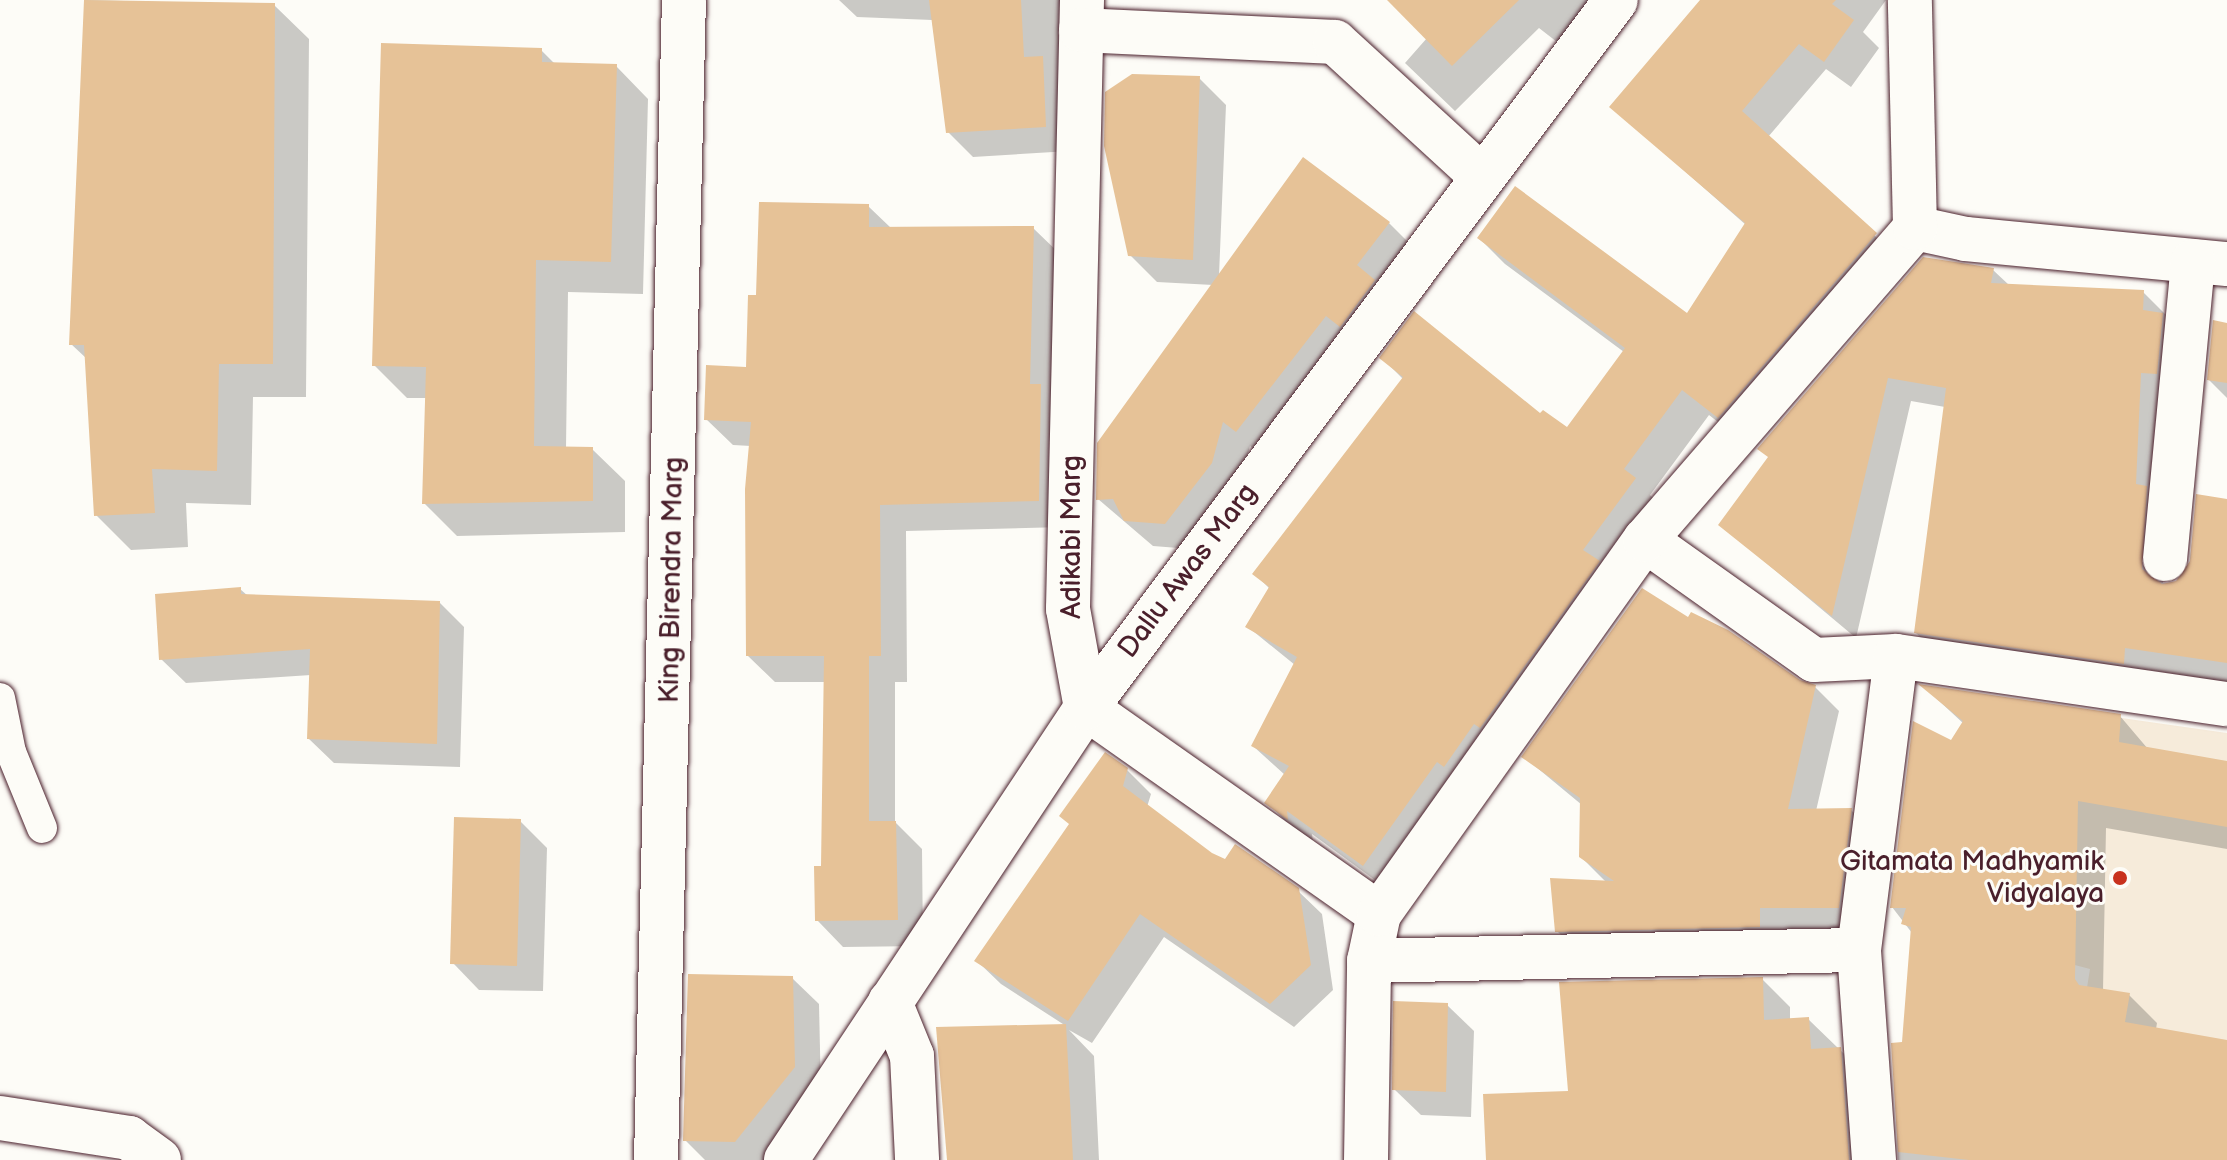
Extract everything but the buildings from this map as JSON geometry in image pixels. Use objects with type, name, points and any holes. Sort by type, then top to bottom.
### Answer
[{"type":"street","name":"King Birendra Marg","points":[[656,1160],[684,0]]},
{"type":"street","name":"Dallu Awas Marg","points":[[786,1160],[1086,708],[1481,176],[1616,0]]},
{"type":"street","points":[[1366,1160],[1369,961],[1379,914],[1645,540],[1915,228],[1910,0]]},
{"type":"street","points":[[1082,15],[1335,42],[1481,176]]},
{"type":"street","name":"Adikabi Marg","points":[[1082,15],[1068,609],[1086,708]]},
{"type":"street","points":[[1915,228],[1966,239],[2210,262],[2165,559]]},
{"type":"street","points":[[1645,540],[1814,660],[1896,656],[2227,704]]},
{"type":"street","points":[[1874,1160],[1859,950],[1896,656]]},
{"type":"street","points":[[1086,708],[1379,914]]},
{"type":"street","points":[[1369,961],[1859,950]]},
{"type":"street","points":[[890,1002],[912,1056],[917,1160]]},
{"type":"street","points":[[0,1118],[129,1138],[159,1160]]},
{"type":"lane","points":[[0,698],[11,752],[42,828]]},
{"type":"shaded area","name":"Gitamata Madhyamik Vidyalaya","points":[[2002,701],[2227,733],[2227,1160],[2059,1160],[2090,969],[2014,949]]},
{"type":"place","name":"Gitamata Madhyamik Vidyalaya","points":[[2120,878]]}]
